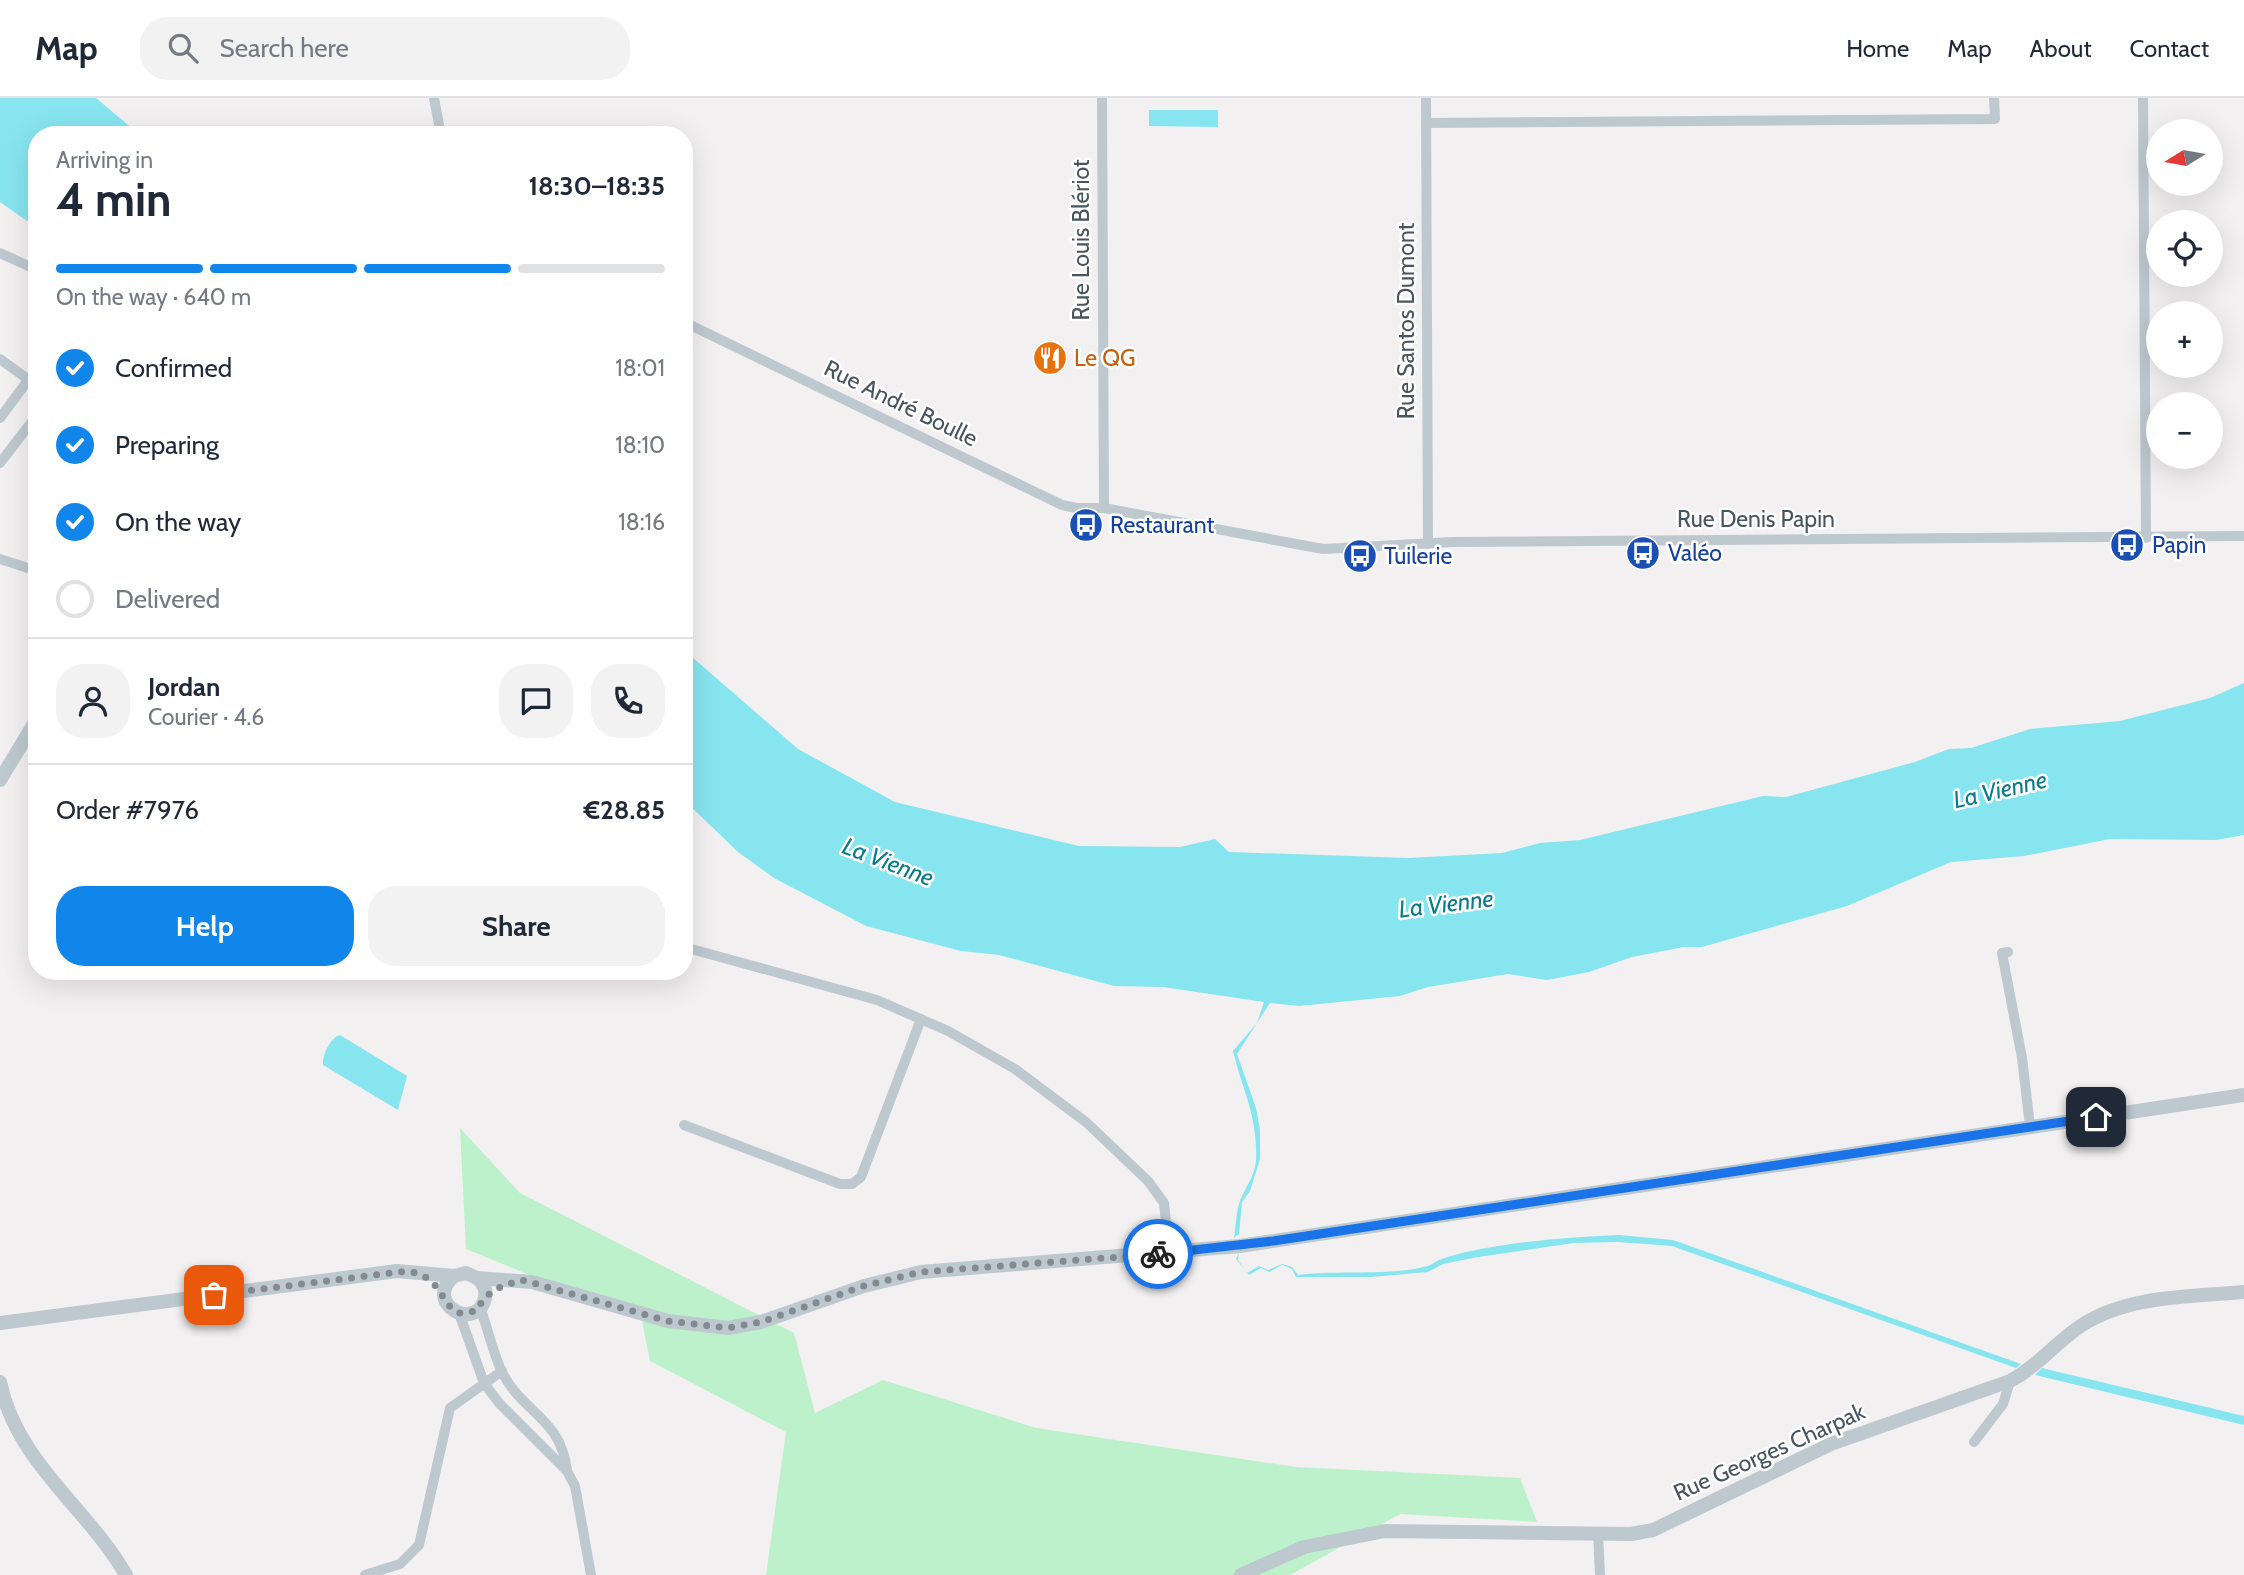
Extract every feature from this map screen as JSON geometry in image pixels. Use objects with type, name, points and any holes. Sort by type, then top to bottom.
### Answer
[{"type":"street","points":[[434,98],[439,126]]},
{"type":"street","name":"Rue Louis Blériot","points":[[1102,98],[1104,508]]},
{"type":"street","name":"Rue Santos Dumont","points":[[1426,98],[1428,544]]},
{"type":"street","points":[[1426,123],[1995,119],[1994,98]]},
{"type":"street","points":[[2143,98],[2146,538]]},
{"type":"street","points":[[0,253],[28,266]]},
{"type":"street","name":"Rue André Boulle","points":[[693,326],[1062,505],[1104,508]]},
{"type":"street","points":[[0,359],[28,372]]},
{"type":"street","points":[[0,418],[28,383]]},
{"type":"street","points":[[0,463],[28,427]]},
{"type":"street","name":"Rue Denis Papin","points":[[1104,508],[1324,549],[1428,544],[2244,536]]},
{"type":"street","points":[[0,559],[28,567]]},
{"type":"street","points":[[0,780],[28,734]]},
{"type":"street","points":[[693,949],[836,987],[921,1018],[1015,1069],[1104,1138],[1158,1192],[1167,1216],[1169,1253]]},
{"type":"street","points":[[2008,952],[2002,953],[2022,1058],[2030,1126]]},
{"type":"street","points":[[684,1125],[841,1184],[852,1184],[861,1177],[921,1018]]},
{"type":"street","points":[[0,1323],[387,1272],[454,1276],[466,1273],[477,1278],[522,1280],[668,1321],[728,1328],[761,1322],[864,1286],[921,1272],[1169,1253],[1273,1241],[2244,1095]]},
{"type":"street","points":[[417,1273],[444,1293],[448,1306],[459,1313],[471,1313],[502,1286],[522,1280]]},
{"type":"street","points":[[444,1293],[454,1276]]},
{"type":"street","points":[[477,1278],[484,1286],[483,1302],[502,1371],[513,1388],[553,1429],[565,1453],[567,1471]]},
{"type":"street","name":"Rue Georges Charpak","points":[[1241,1575],[1326,1541],[1385,1531],[1598,1533],[1653,1530],[1831,1444],[2010,1381],[2072,1332],[2114,1310],[2168,1298],[2244,1292]]},
{"type":"street","points":[[459,1313],[484,1383],[567,1471],[575,1486],[592,1575]]},
{"type":"street","points":[[365,1575],[400,1564],[419,1545],[450,1408],[457,1400],[502,1371]]},
{"type":"street","points":[[1974,1442],[2003,1404],[2010,1381]]},
{"type":"street","points":[[0,1382],[9,1417],[28,1451],[126,1575]]},
{"type":"street","points":[[1598,1533],[1600,1575]]},
{"type":"green space","points":[[460,1128],[520,1193],[794,1333],[815,1413],[883,1380],[1036,1428],[1296,1467],[1520,1478],[1537,1522],[1400,1514],[1290,1575],[766,1575],[786,1432],[650,1361],[642,1321],[466,1249]]},
{"type":"water","points":[[0,98],[96,98],[129,126],[28,126],[28,222],[0,202]]},
{"type":"water","points":[[1149,110],[1218,110],[1218,127],[1149,126]]},
{"type":"water","name":"La Vienne","points":[[693,658],[798,749],[895,802],[1079,846],[1180,847],[1215,839],[1229,852],[1408,858],[1502,853],[1540,843],[1580,840],[1763,796],[1786,797],[1915,762],[1949,749],[1971,748],[2030,729],[2120,721],[2210,698],[2244,683],[2244,835],[2216,840],[2110,839],[2024,856],[1951,862],[1847,906],[1702,947],[1684,947],[1632,957],[1589,972],[1547,980],[1508,974],[1428,987],[1400,996],[1299,1006],[1270,1003],[1237,1054],[1256,1108],[1260,1130],[1260,1159],[1250,1191],[1242,1202],[1239,1234],[1234,1238],[1239,1205],[1255,1166],[1256,1145],[1252,1118],[1233,1051],[1257,1023],[1264,1002],[1163,987],[1114,986],[999,955],[961,951],[866,926],[774,878],[738,852],[693,809]]},
{"type":"water","points":[[340,1035],[407,1076],[398,1110],[323,1065],[327,1047]]},
{"type":"water","points":[[1619,1235],[1673,1240],[2021,1364],[2016,1368],[1672,1246],[1618,1242],[1574,1243],[1478,1257],[1443,1264],[1428,1272],[1371,1277],[1296,1277],[1292,1269],[1282,1265],[1269,1272],[1261,1268],[1249,1275],[1247,1273],[1259,1266],[1268,1270],[1282,1264],[1292,1267],[1298,1275],[1398,1271],[1428,1266],[1461,1253],[1482,1249],[1577,1237]]},
{"type":"water","points":[[2042,1368],[2244,1416],[2244,1425],[2035,1375]]},
{"type":"way so far","points":[[214,1295],[407,1271],[417,1273],[433,1284],[444,1293],[448,1306],[459,1313],[476,1311],[484,1303],[485,1297],[502,1286],[522,1280],[689,1326],[728,1328],[761,1322],[864,1286],[921,1272],[1158,1254]]},
{"type":"place","name":"Le QG","points":[[1050,358]]},
{"type":"place","name":"Restaurant","points":[[1086,525]]},
{"type":"place","name":"Papin","points":[[2127,545]]},
{"type":"place","name":"Valéo","points":[[1643,553]]},
{"type":"place","name":"Tuilerie","points":[[1360,556]]},
{"type":"route","points":[[1158,1254],[1273,1241],[2096,1117]]}]
